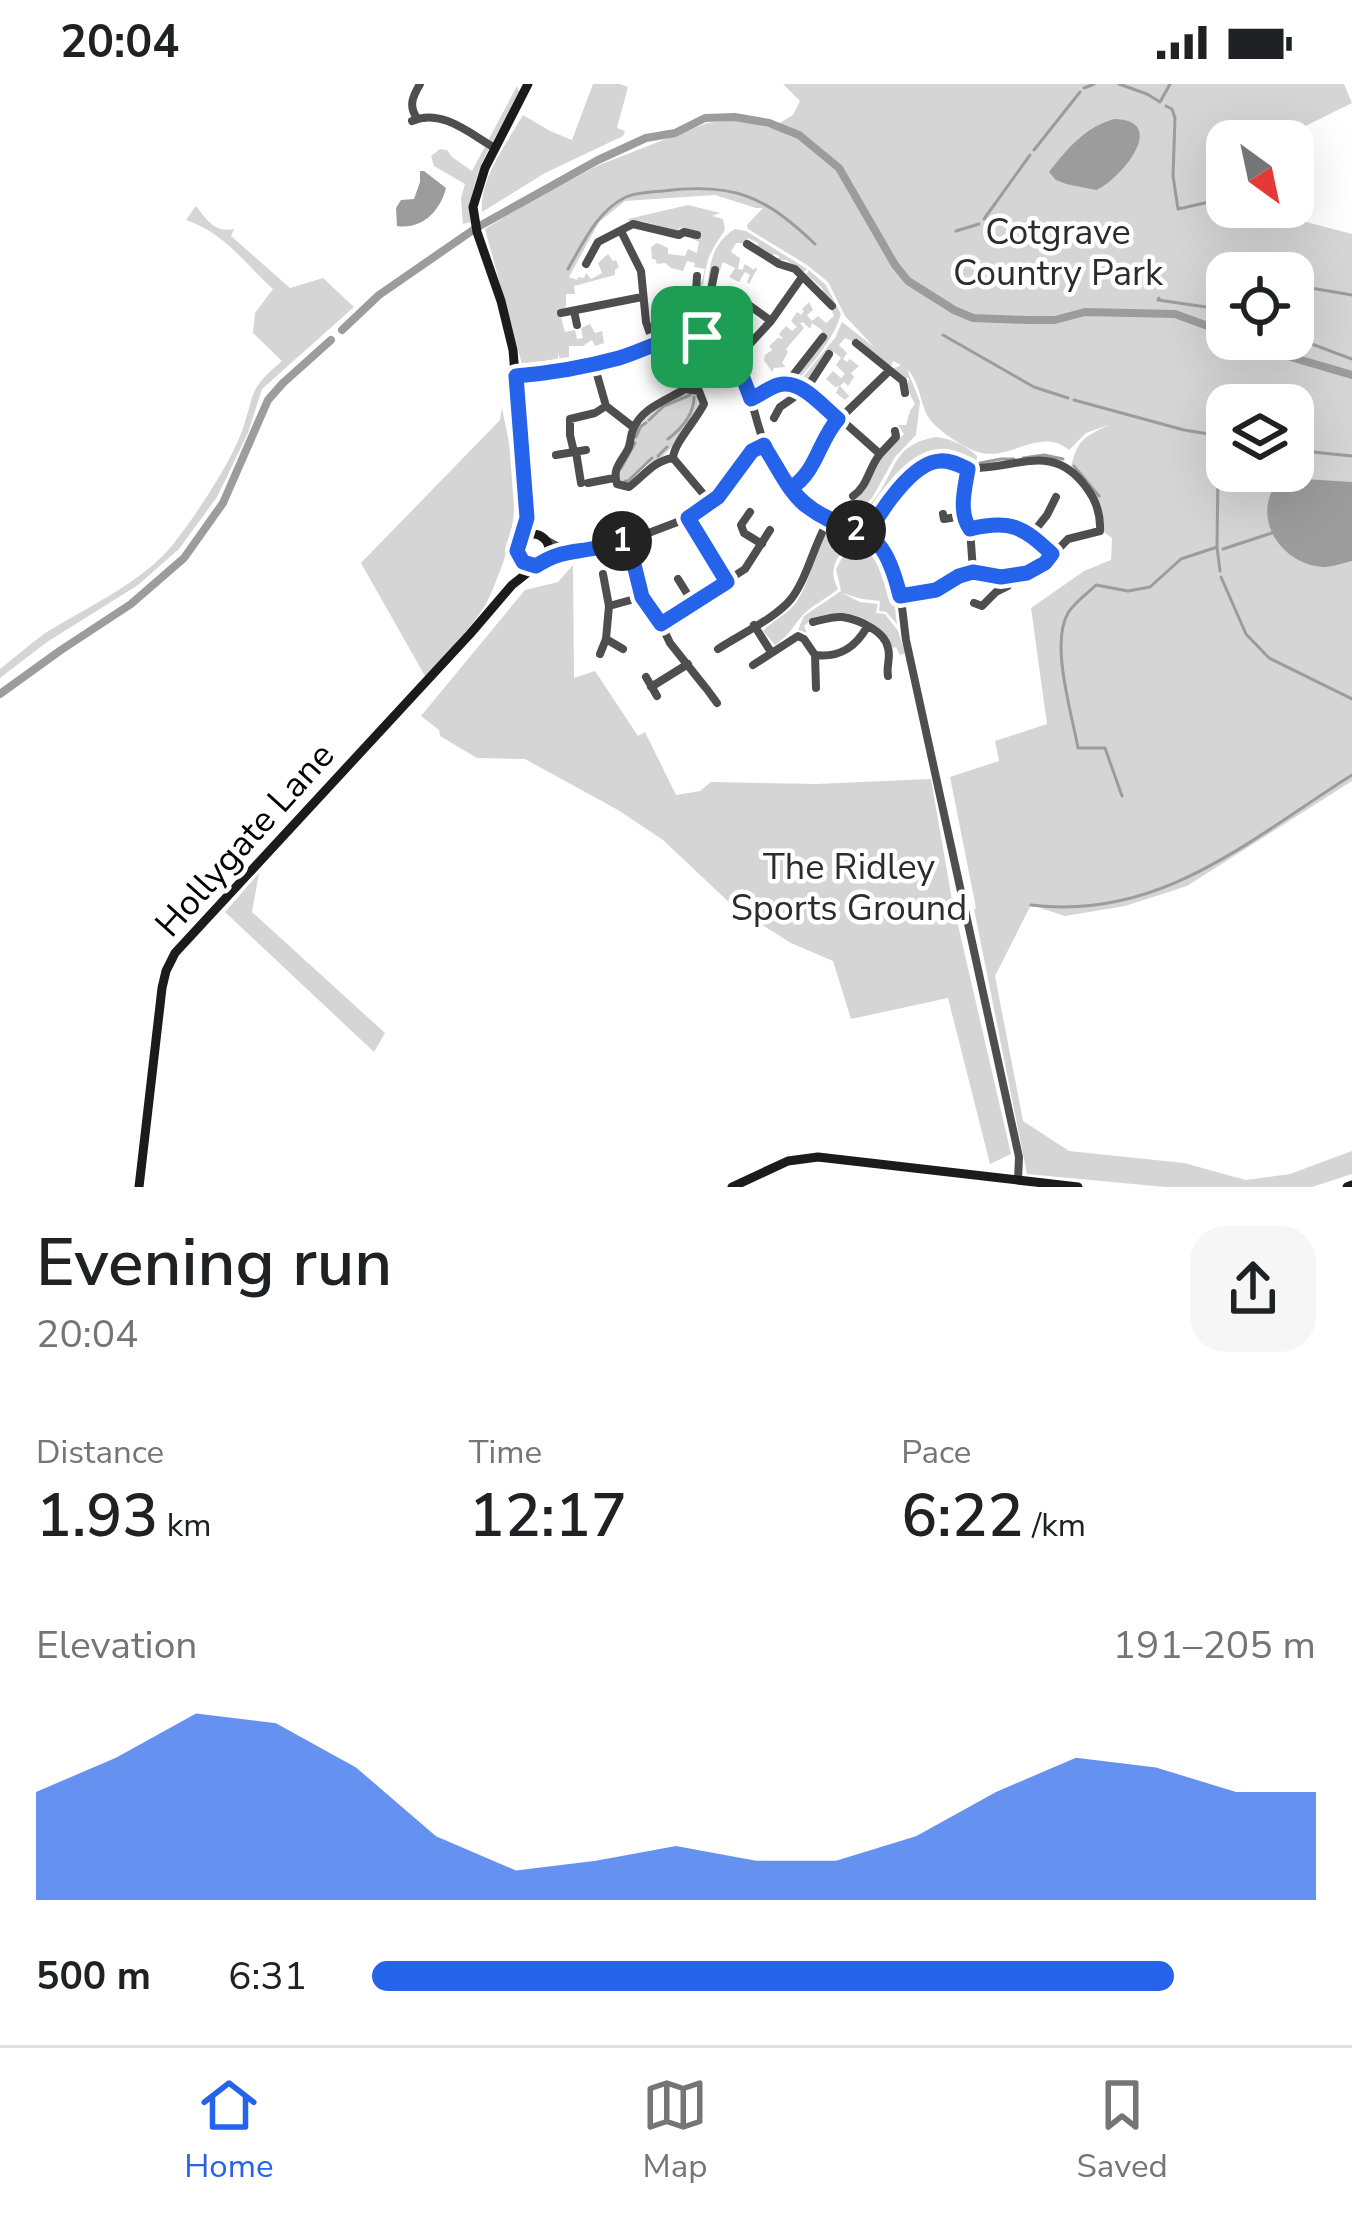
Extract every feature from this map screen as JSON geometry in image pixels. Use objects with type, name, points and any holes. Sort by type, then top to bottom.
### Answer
[{"type":"street","points":[[420,84],[412,100],[415,120],[441,118],[496,148]]},
{"type":"street","points":[[512,585],[517,545],[527,518],[516,376],[505,314],[473,207],[477,188],[529,84]]},
{"type":"street","points":[[586,264],[598,242],[638,224],[697,235]]},
{"type":"street","points":[[621,231],[641,272],[646,322],[654,345]]},
{"type":"street","points":[[747,244],[795,269],[832,306]]},
{"type":"street","points":[[702,337],[715,270]]},
{"type":"street","points":[[686,336],[697,276]]},
{"type":"street","points":[[735,360],[802,277]]},
{"type":"street","points":[[561,313],[642,297]]},
{"type":"street","points":[[742,300],[771,321]]},
{"type":"street","points":[[574,311],[578,325]]},
{"type":"street","points":[[516,376],[595,364],[686,336],[702,337],[735,360],[764,445],[805,505],[868,534],[888,556],[1019,1157],[1018,1180]]},
{"type":"street","points":[[787,384],[823,337]]},
{"type":"street","points":[[856,344],[904,381],[905,393]]},
{"type":"street","points":[[774,418],[829,354]]},
{"type":"street","points":[[595,364],[606,406],[633,427]]},
{"type":"street","points":[[791,488],[808,474],[823,438],[838,419],[889,371]]},
{"type":"street","points":[[751,399],[787,384],[802,389],[880,454]]},
{"type":"street","points":[[673,458],[648,469],[629,487],[617,484],[614,478],[633,427],[656,403],[685,389],[699,392],[704,404],[675,445],[673,458],[712,503]]},
{"type":"street","points":[[585,483],[570,435],[570,419],[606,406]]},
{"type":"street","points":[[853,496],[866,483],[869,467],[896,437],[895,431]]},
{"type":"street","points":[[517,554],[525,564],[536,566],[566,551],[599,548],[688,518],[712,503],[752,451],[764,445]]},
{"type":"street","points":[[556,455],[578,451]]},
{"type":"street","points":[[868,534],[890,497],[932,462],[968,469],[1048,460],[1081,480],[1098,509],[1100,531],[1068,539],[1036,569],[1009,577],[973,572],[936,590],[900,596]]},
{"type":"street","points":[[968,469],[963,516],[970,529],[973,572]]},
{"type":"street","points":[[565,486],[614,478]]},
{"type":"street","points":[[1031,535],[1056,497]]},
{"type":"street","points":[[749,512],[742,530],[762,544]]},
{"type":"street","points":[[943,514],[944,519],[963,516]]},
{"type":"street","points":[[527,518],[549,548],[547,558]]},
{"type":"street","points":[[688,518],[727,582]]},
{"type":"street","points":[[718,649],[787,604],[829,519]]},
{"type":"street","points":[[970,529],[1011,524],[1052,554]]},
{"type":"street","points":[[661,624],[745,569],[770,530]]},
{"type":"street","points":[[521,538],[530,534],[566,551]]},
{"type":"street","points":[[628,540],[642,597],[670,644],[717,703]]},
{"type":"street","name":"Hollygate Lane","points":[[140,1187],[162,988],[176,953],[512,585],[536,566]]},
{"type":"street","points":[[600,654],[609,605],[603,574]]},
{"type":"street","points":[[974,603],[982,607],[1008,586],[1009,577]]},
{"type":"street","points":[[678,579],[693,603]]},
{"type":"street","points":[[609,605],[642,597]]},
{"type":"street","points":[[813,622],[842,617],[884,638],[890,655],[885,669],[888,676]]},
{"type":"street","points":[[754,626],[771,652]]},
{"type":"street","points":[[815,655],[837,655],[869,628]]},
{"type":"street","points":[[753,664],[798,637],[804,639],[815,655],[816,688]]},
{"type":"street","points":[[606,639],[623,649]]},
{"type":"street","points":[[646,677],[654,692],[688,664]]},
{"type":"street","points":[[732,1187],[788,1161],[818,1157],[1078,1187]]},
{"type":"green space","points":[[593,84],[628,87],[617,128],[625,131],[623,136],[545,173],[482,212],[489,174],[523,115],[572,140]]},
{"type":"green space","name":"Cotgrave Country Park","points":[[783,84],[1344,84],[1352,103],[1314,122],[1206,120],[1206,228],[1314,228],[1314,224],[1352,234],[1352,781],[1187,886],[1125,906],[1065,916],[1031,905],[995,976],[1023,1121],[1069,1151],[1184,1163],[1246,1180],[1290,1174],[1352,1151],[1352,1174],[1312,1187],[1165,1187],[1027,1174],[950,777],[999,761],[995,741],[1047,724],[1031,608],[1084,571],[1111,560],[1112,538],[1104,532],[1097,500],[1077,474],[1079,469],[1071,468],[1083,440],[1108,425],[1086,433],[1069,450],[1047,442],[1002,453],[978,452],[931,421],[907,369],[920,402],[916,435],[895,457],[852,522],[839,517],[861,493],[872,467],[904,434],[898,425],[906,425],[915,404],[906,392],[909,378],[893,369],[901,365],[893,361],[891,367],[859,339],[845,338],[839,345],[847,353],[843,359],[859,366],[851,373],[854,377],[848,386],[844,382],[840,386],[849,396],[845,400],[836,393],[839,386],[826,379],[833,371],[841,378],[845,374],[836,365],[841,358],[834,352],[825,352],[805,385],[799,382],[835,338],[842,322],[874,347],[845,316],[828,282],[748,229],[763,208],[715,195],[625,201],[599,222],[569,277],[577,280],[586,273],[591,279],[602,273],[598,263],[608,254],[619,267],[615,275],[574,286],[575,294],[566,294],[566,307],[559,310],[565,332],[575,330],[577,339],[583,338],[581,328],[590,324],[595,333],[602,331],[604,343],[595,346],[592,340],[569,346],[569,362],[561,363],[558,353],[558,364],[523,368],[485,229],[599,165],[707,123],[736,120],[771,128],[793,115],[800,101]]},
{"type":"green space","points":[[517,86],[520,94],[479,171],[471,222],[463,224],[465,184],[434,166],[431,156],[447,150],[472,171]]},
{"type":"green space","points":[[688,205],[720,213],[712,216],[723,219],[725,230],[709,257],[692,328],[705,269],[687,261],[683,271],[657,264],[651,247],[657,243],[668,248],[668,254],[685,256],[688,249],[697,253],[699,242],[690,238],[698,231],[628,219]]},
{"type":"green space","points":[[196,206],[217,227],[234,229],[231,236],[290,288],[323,278],[354,307],[262,389],[248,433],[217,497],[179,549],[138,585],[0,678],[0,669],[44,634],[130,582],[174,543],[229,458],[258,386],[282,361],[253,333],[255,313],[273,289],[223,241],[186,220]]},
{"type":"green space","points":[[735,229],[807,269],[804,272],[778,260],[779,256],[757,248],[758,243],[748,238],[736,243],[731,252],[740,258],[738,269],[745,264],[757,269],[749,284],[750,275],[745,272],[739,282],[729,277],[735,268],[723,262],[701,330],[695,329],[715,251]]},
{"type":"green space","points":[[809,270],[826,285],[841,314],[828,341],[796,382],[791,380],[820,347],[822,330],[812,323],[810,329],[800,323],[804,328],[786,349],[782,363],[786,367],[772,372],[764,360],[772,350],[769,346],[783,339],[779,334],[786,326],[792,331],[797,327],[791,321],[809,302],[813,310],[807,315],[812,321],[818,316],[826,323],[834,316],[822,288],[806,274]]},
{"type":"green space","points":[[687,392],[697,395],[699,405],[683,432],[664,455],[623,484],[617,478],[619,469],[639,427],[661,404]]},
{"type":"green space","points":[[502,408],[515,490],[507,549],[483,608],[425,676],[361,563],[500,420]]},
{"type":"green space","points":[[936,437],[968,449],[977,456],[976,465],[962,463],[956,456],[926,460],[902,478],[866,528],[855,523],[903,453]]},
{"type":"green space","points":[[832,526],[847,531],[848,545],[851,532],[864,538],[881,557],[891,583],[897,624],[886,612],[879,611],[880,601],[842,593],[878,604],[876,613],[885,614],[898,631],[905,653],[900,655],[892,648],[876,626],[852,615],[826,614],[804,626],[807,633],[798,630],[804,616],[841,591],[836,569],[848,547],[834,566],[838,589],[807,611],[775,645],[763,631],[796,603]]},
{"type":"green space","name":"The Ridley Sports Ground","points":[[573,565],[574,678],[595,671],[638,736],[645,732],[676,795],[700,791],[711,782],[931,779],[953,906],[930,912],[932,917],[955,912],[1011,1154],[990,1164],[948,998],[851,1019],[833,961],[791,943],[734,907],[663,840],[525,759],[477,758],[440,736],[421,716],[525,590],[558,582]]},
{"type":"green space","points":[[259,873],[252,912],[385,1033],[374,1052],[225,912]]},
{"type":"shaded area","points":[[1114,119],[1130,122],[1140,139],[1117,174],[1096,190],[1056,180],[1049,172],[1070,147],[1094,127]]},
{"type":"shaded area","points":[[420,171],[446,188],[443,197],[421,222],[397,226],[396,208],[401,200],[414,199]]},
{"type":"shaded area","points":[[1314,480],[1352,482],[1352,561],[1327,567],[1297,559],[1271,530],[1272,492],[1314,492]]},
{"type":"waterway","points":[[1084,88],[1094,84]]},
{"type":"waterway","points":[[1119,84],[1160,102],[1170,84]]},
{"type":"waterway","points":[[1034,150],[1080,92]]},
{"type":"waterway","points":[[1166,106],[1175,118],[1173,176],[1178,209],[1206,203]]},
{"type":"waterway","points":[[342,330],[379,295],[476,228],[598,160],[705,118],[735,117],[799,135],[839,168],[895,265],[908,281],[954,310],[973,318],[1027,320],[1055,320],[1085,312],[1175,314],[1206,325]]},
{"type":"waterway","points":[[984,219],[1030,155]]},
{"type":"waterway","points":[[568,269],[607,210],[644,192],[709,189],[746,196],[780,214],[815,244]]},
{"type":"waterway","points":[[956,231],[979,224]]},
{"type":"waterway","points":[[1314,289],[1352,295]]},
{"type":"waterway","points":[[1159,298],[1206,307]]},
{"type":"waterway","points":[[943,335],[1034,387],[1068,398]]},
{"type":"waterway","points":[[0,694],[131,604],[184,558],[223,503],[268,400],[331,340]]},
{"type":"waterway","points":[[1314,345],[1352,359]]},
{"type":"waterway","points":[[1301,360],[1352,375]]},
{"type":"waterway","points":[[649,420],[664,406],[690,395]]},
{"type":"waterway","points":[[668,439],[686,421],[694,397]]},
{"type":"waterway","points":[[1074,400],[1206,434]]},
{"type":"waterway","points":[[636,437],[646,423]]},
{"type":"waterway","points":[[621,468],[635,443]]},
{"type":"waterway","points":[[658,456],[667,447]]},
{"type":"waterway","points":[[1314,452],[1352,456]]},
{"type":"waterway","points":[[625,481],[652,458]]},
{"type":"waterway","points":[[1023,458],[1063,459]]},
{"type":"waterway","points":[[957,459],[976,464]]},
{"type":"waterway","points":[[980,463],[1014,459]]},
{"type":"waterway","points":[[1074,466],[1099,496]]},
{"type":"waterway","points":[[1218,492],[1220,571]]},
{"type":"waterway","points":[[1223,549],[1272,533]]},
{"type":"waterway","points":[[1122,796],[1105,748],[1078,748],[1062,660],[1063,626],[1068,613],[1096,585],[1128,591],[1150,587],[1181,559],[1217,547]]},
{"type":"waterway","points":[[1221,577],[1246,634],[1269,658],[1352,699]]},
{"type":"waterway","points":[[1031,905],[1078,907],[1121,901],[1162,888],[1239,849],[1352,775]]},
{"type":"route","points":[[702,337],[677,337],[595,364],[516,376],[527,518],[517,545],[520,560],[536,566],[566,551],[628,540],[642,597],[661,624],[727,582],[688,518],[712,503],[752,451],[764,445],[767,451],[791,488],[797,497],[805,505],[868,534],[883,547],[900,596],[936,590],[973,572],[1001,577],[1027,573],[1049,559],[1052,554],[1019,527],[1001,524],[970,529],[963,516],[968,469],[950,462],[922,467],[890,497],[868,534],[829,519],[805,505],[791,488],[808,474],[823,438],[838,419],[806,391],[787,384],[751,399],[735,360],[702,337]]}]
